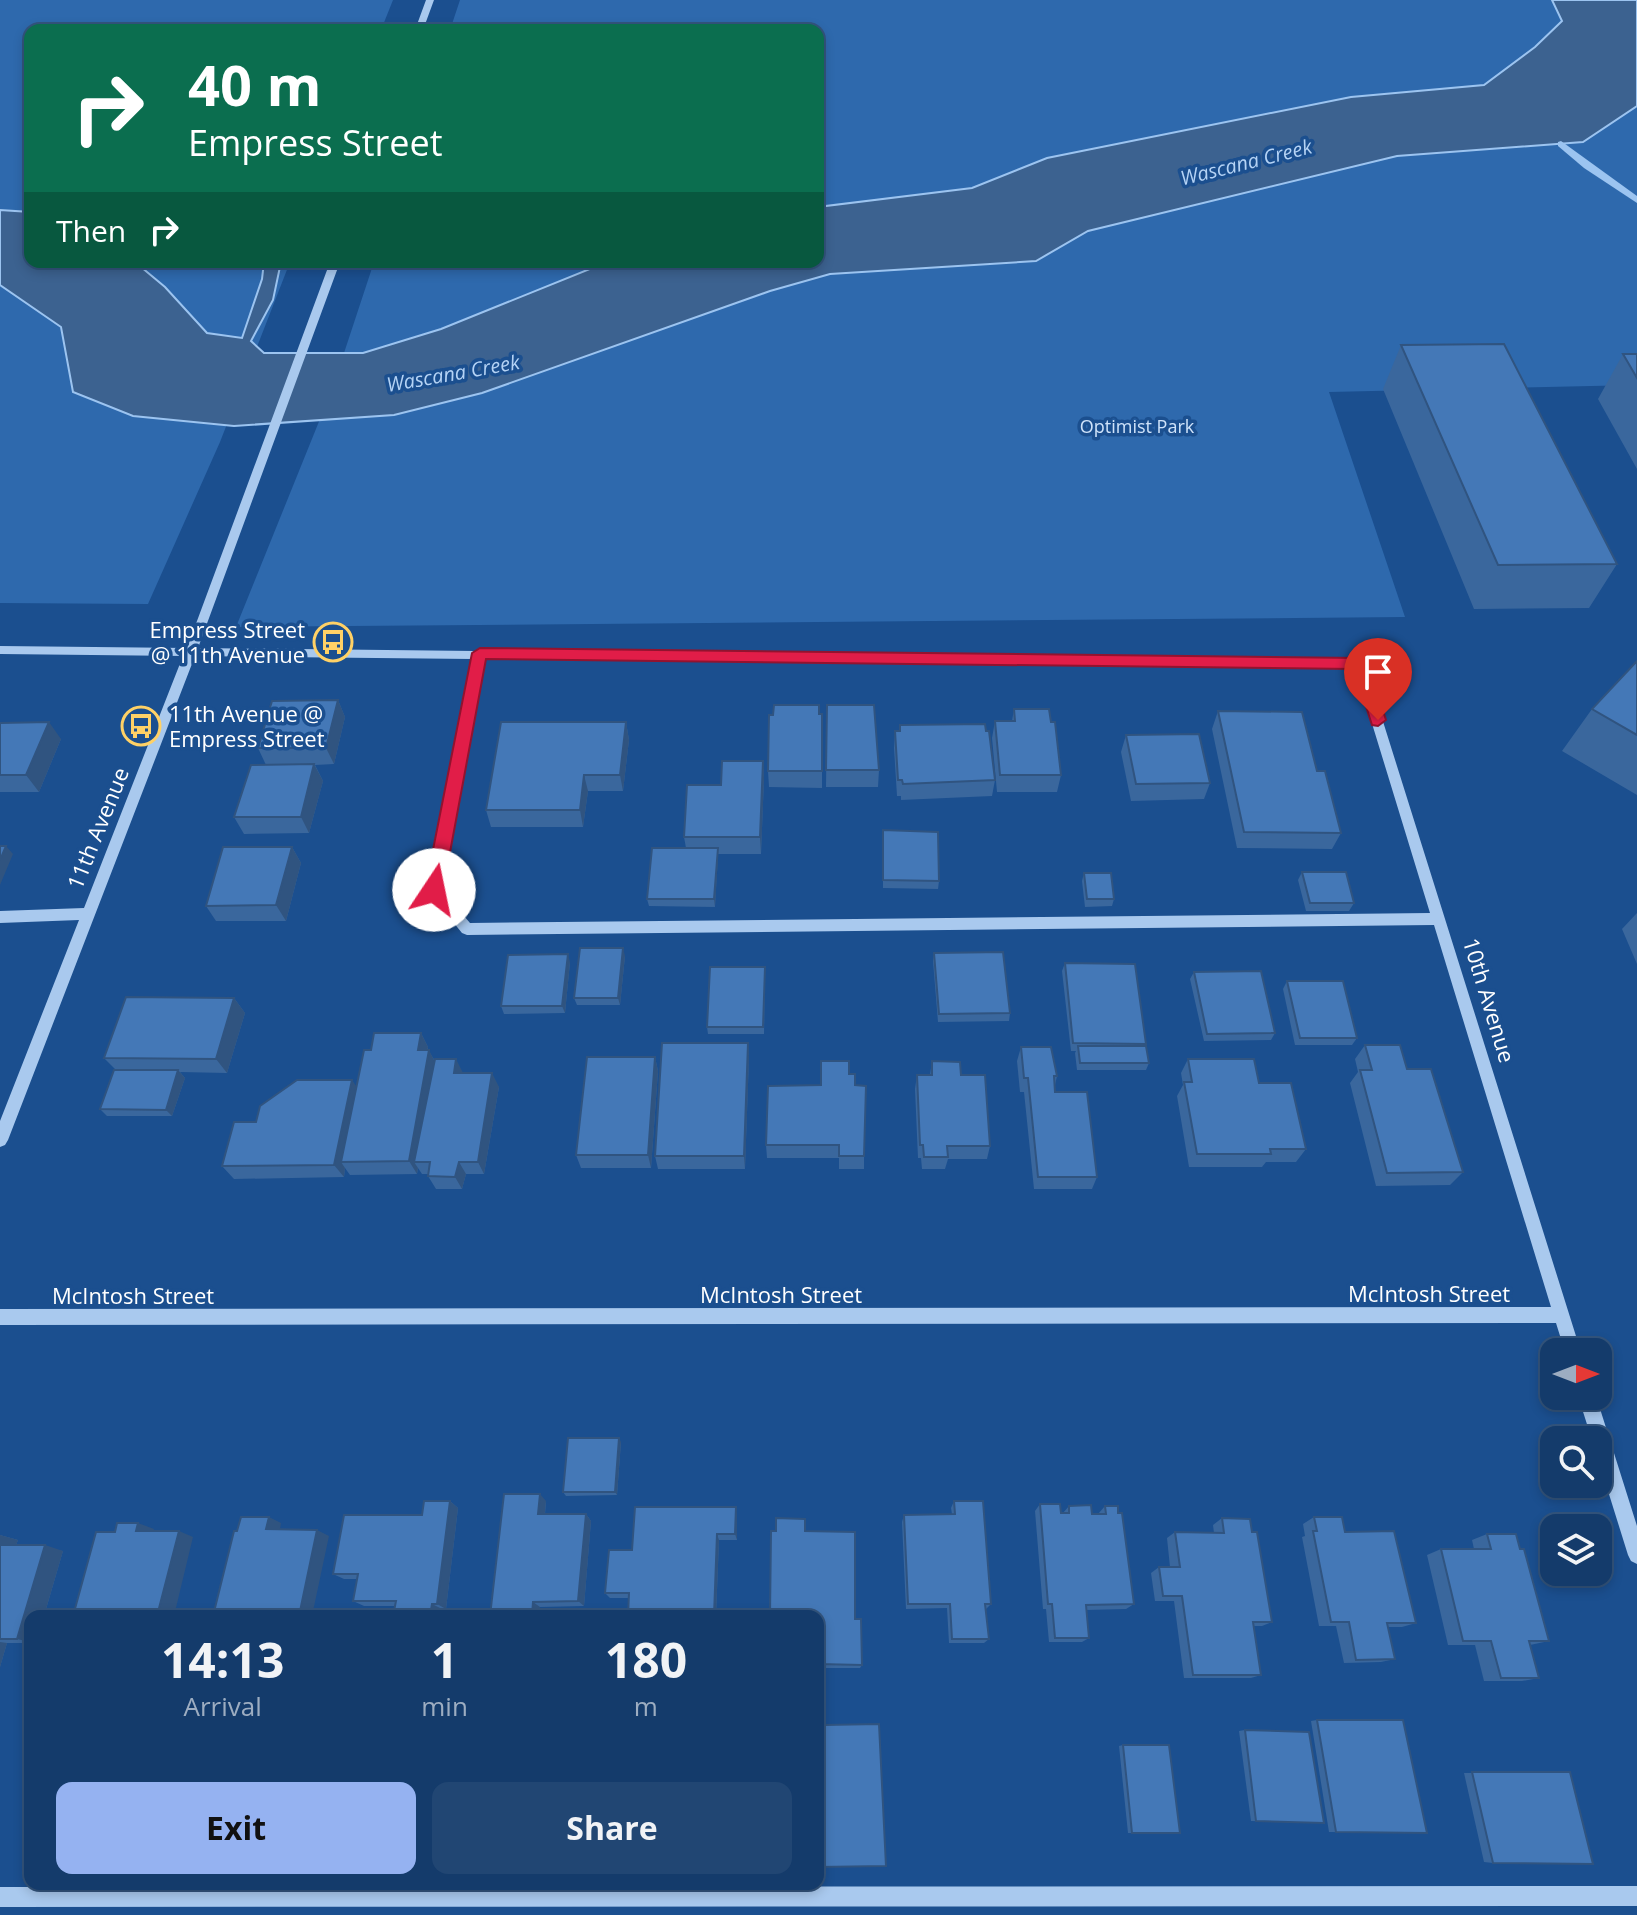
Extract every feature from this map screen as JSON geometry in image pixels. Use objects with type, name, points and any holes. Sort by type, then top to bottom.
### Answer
[{"type":"street","points":[[421,24],[430,0]]},
{"type":"street","name":"11th Avenue","points":[[0,1140],[191,652],[333,268]]},
{"type":"street","points":[[0,650],[480,653],[434,890],[467,929],[1440,919]]},
{"type":"street","name":"10th Avenue","points":[[480,653],[1360,664],[1569,1338]]},
{"type":"street","points":[[0,917],[87,914]]},
{"type":"street","name":"McIntosh Street","points":[[0,1317],[1563,1315]]},
{"type":"street","points":[[1591,1410],[1637,1555]]},
{"type":"street","points":[[0,1897],[1637,1896]]},
{"type":"green space","points":[[0,0],[393,0],[383,24],[24,24],[24,268],[288,268],[220,442],[148,604],[0,603]]},
{"type":"green space","points":[[460,0],[1552,0],[1562,21],[1535,47],[1484,85],[1351,97],[1047,158],[972,188],[824,206],[824,24],[452,24]]},
{"type":"green space","name":"Optimist Park","points":[[1637,106],[1637,385],[1329,392],[1405,617],[236,627],[320,419],[394,415],[482,393],[770,290],[830,274],[1036,261],[1088,231],[1397,156],[1583,142]]},
{"type":"green space","points":[[372,268],[592,268],[441,329],[363,353],[344,353]]},
{"type":"water","name":"Wascana Creek","points":[[1552,0],[1637,0],[1637,106],[1583,142],[1397,156],[1088,231],[1036,261],[830,274],[770,291],[482,393],[394,415],[234,426],[133,416],[73,392],[61,327],[0,285],[0,210],[24,212],[24,268],[142,268],[165,287],[207,333],[242,338],[263,268],[280,268],[273,300],[251,341],[264,353],[363,353],[441,329],[592,268],[824,268],[824,206],[972,188],[1047,158],[1351,97],[1484,85],[1535,47],[1562,21]]},
{"type":"building","points":[[1504,344],[1617,564],[1498,565],[1401,345]]},
{"type":"building","points":[[1623,354],[1637,354],[1637,378]]},
{"type":"building","points":[[1637,661],[1637,735],[1592,709]]},
{"type":"building","points":[[338,700],[326,748],[258,748],[272,701]]},
{"type":"building","points":[[774,705],[819,705],[819,714],[822,714],[822,771],[768,771],[769,715],[773,715]]},
{"type":"building","points":[[827,705],[874,705],[879,770],[826,770]]},
{"type":"building","points":[[1014,709],[1049,709],[1051,722],[1055,722],[1061,775],[1000,775],[995,721],[1015,721]]},
{"type":"building","points":[[1218,711],[1302,712],[1317,771],[1325,771],[1341,833],[1244,832]]},
{"type":"building","points":[[49,722],[26,775],[0,775],[0,723]]},
{"type":"building","points":[[501,722],[626,722],[620,775],[584,775],[580,810],[486,810]]},
{"type":"building","points":[[985,724],[986,731],[989,731],[995,780],[903,784],[902,780],[898,780],[895,731],[900,731],[900,725]]},
{"type":"building","points":[[1199,734],[1210,783],[1136,784],[1126,735]]},
{"type":"building","points":[[722,761],[763,761],[760,837],[684,837],[687,785],[721,785]]},
{"type":"building","points":[[314,764],[301,817],[234,817],[251,765]]},
{"type":"building","points":[[883,830],[938,832],[939,881],[883,880]]},
{"type":"building","points":[[0,846],[6,846],[0,860]]},
{"type":"building","points":[[223,847],[292,847],[276,905],[206,906]]},
{"type":"building","points":[[652,848],[718,848],[714,899],[647,899]]},
{"type":"building","points":[[1302,872],[1346,872],[1354,903],[1310,903]]},
{"type":"building","points":[[1084,873],[1111,873],[1114,899],[1087,899]]},
{"type":"building","points":[[580,948],[623,948],[618,998],[574,998]]},
{"type":"building","points":[[1003,952],[1010,1013],[939,1014],[934,953]]},
{"type":"building","points":[[568,954],[562,1006],[501,1006],[508,955]]},
{"type":"building","points":[[1065,963],[1135,964],[1146,1044],[1073,1043]]},
{"type":"building","points":[[710,967],[765,967],[763,1027],[707,1027]]},
{"type":"building","points":[[1261,971],[1275,1033],[1207,1034],[1194,972]]},
{"type":"building","points":[[1287,981],[1343,981],[1357,1038],[1300,1038]]},
{"type":"building","points":[[126,997],[234,998],[216,1059],[104,1058]]},
{"type":"building","points":[[374,1033],[421,1033],[418,1050],[429,1050],[409,1161],[341,1162],[364,1050],[371,1050]]},
{"type":"building","points":[[662,1043],[748,1043],[744,1156],[655,1156]]},
{"type":"building","points":[[1365,1045],[1400,1045],[1407,1069],[1431,1069],[1463,1172],[1387,1173],[1360,1070],[1372,1070]]},
{"type":"building","points":[[1078,1046],[1146,1046],[1149,1063],[1080,1063]]},
{"type":"building","points":[[1021,1047],[1051,1047],[1057,1076],[1054,1076],[1055,1092],[1087,1092],[1097,1177],[1038,1177],[1028,1078],[1024,1078]]},
{"type":"building","points":[[587,1057],[655,1057],[648,1155],[576,1155]]},
{"type":"building","points":[[435,1059],[456,1059],[454,1073],[492,1073],[478,1162],[459,1162],[455,1177],[428,1176],[430,1162],[414,1162]]},
{"type":"building","points":[[1188,1059],[1254,1059],[1259,1083],[1291,1083],[1306,1149],[1270,1149],[1271,1154],[1197,1154],[1184,1082],[1192,1082]]},
{"type":"building","points":[[821,1061],[849,1061],[849,1074],[855,1074],[855,1085],[866,1086],[864,1156],[839,1156],[839,1145],[766,1145],[768,1086],[821,1085]]},
{"type":"building","points":[[932,1061],[960,1062],[961,1075],[985,1075],[990,1146],[947,1146],[948,1157],[924,1157],[923,1145],[920,1145],[917,1075],[932,1075]]},
{"type":"building","points":[[114,1070],[178,1070],[166,1110],[100,1109]]},
{"type":"building","points":[[297,1080],[352,1080],[334,1165],[222,1166],[234,1122],[256,1122],[260,1106]]},
{"type":"building","points":[[568,1438],[619,1438],[615,1492],[563,1492]]},
{"type":"building","points":[[504,1494],[540,1494],[538,1514],[586,1514],[578,1601],[533,1602],[532,1610],[491,1610]]},
{"type":"building","points":[[424,1501],[450,1501],[437,1604],[432,1604],[431,1610],[394,1610],[396,1601],[353,1601],[358,1574],[333,1574],[344,1515],[422,1515]]},
{"type":"building","points":[[954,1501],[983,1501],[991,1604],[985,1604],[989,1639],[952,1639],[950,1604],[908,1604],[904,1515],[955,1514]]},
{"type":"building","points":[[1040,1504],[1060,1504],[1061,1513],[1069,1513],[1069,1506],[1091,1505],[1092,1514],[1106,1514],[1105,1506],[1118,1506],[1118,1513],[1122,1513],[1134,1604],[1086,1605],[1089,1638],[1055,1638],[1052,1604],[1048,1604]]},
{"type":"building","points":[[635,1507],[736,1507],[735,1534],[717,1534],[714,1610],[628,1610],[629,1593],[605,1593],[609,1550],[632,1550]]},
{"type":"building","points":[[241,1517],[269,1517],[266,1529],[317,1530],[300,1610],[214,1610],[234,1531],[237,1531]]},
{"type":"building","points":[[1314,1517],[1342,1517],[1345,1532],[1394,1531],[1416,1623],[1387,1623],[1395,1659],[1356,1660],[1349,1622],[1331,1622],[1313,1531],[1317,1531]]},
{"type":"building","points":[[776,1518],[805,1519],[805,1531],[855,1532],[855,1619],[861,1619],[862,1665],[824,1664],[824,1610],[770,1610],[771,1531],[776,1531]]},
{"type":"building","points":[[1222,1518],[1250,1519],[1252,1532],[1257,1532],[1272,1622],[1253,1622],[1261,1675],[1193,1675],[1182,1596],[1163,1596],[1159,1567],[1180,1567],[1175,1532],[1224,1533]]},
{"type":"building","points":[[117,1523],[138,1523],[136,1531],[179,1531],[159,1610],[75,1610],[96,1532],[115,1532]]},
{"type":"building","points":[[1487,1534],[1516,1534],[1520,1549],[1524,1549],[1549,1641],[1529,1641],[1539,1678],[1501,1678],[1491,1641],[1463,1641],[1441,1549],[1491,1549]]},
{"type":"building","points":[[0,1545],[45,1545],[17,1639],[0,1639]]},
{"type":"building","points":[[1317,1720],[1403,1720],[1427,1833],[1336,1832]]},
{"type":"building","points":[[879,1724],[886,1866],[824,1867],[824,1725]]},
{"type":"building","points":[[1245,1730],[1309,1732],[1324,1823],[1256,1821]]},
{"type":"building","points":[[1123,1745],[1169,1745],[1180,1833],[1132,1833]]},
{"type":"building","points":[[1472,1772],[1570,1772],[1593,1864],[1493,1863]]},
{"type":"waterway","points":[[1561,144],[1637,200]]},
{"type":"place","name":"Empress Street @ 11th Avenue","points":[[333,642]]},
{"type":"place","name":"11th Avenue @ Empress Street","points":[[141,726]]},
{"type":"route","points":[[434,890],[480,653],[1360,664],[1378,720]]}]
